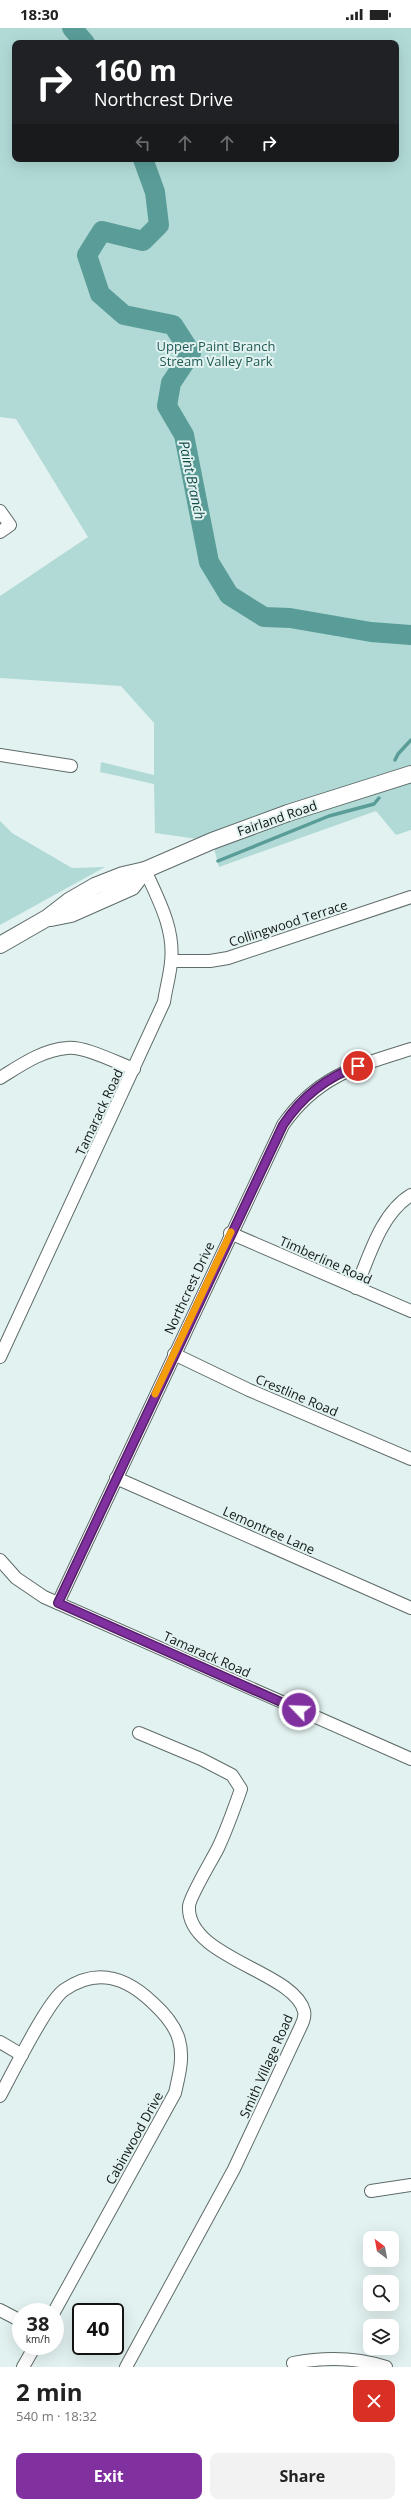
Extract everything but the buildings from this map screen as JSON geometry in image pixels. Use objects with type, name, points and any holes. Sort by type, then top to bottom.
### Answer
[{"type":"main road","name":"Fairland Road","points":[[0,945],[47,918],[69,901],[95,886],[124,875],[146,870],[212,841],[281,815],[411,774]]},
{"type":"street","points":[[0,511],[10,525],[0,532]]},
{"type":"street","points":[[0,755],[71,766]]},
{"type":"street","name":"Tamarack Road","points":[[0,1357],[164,1002],[172,961],[166,917],[146,870]]},
{"type":"street","name":"Collingwood Terrace","points":[[172,961],[210,961],[228,958],[411,897]]},
{"type":"street","points":[[0,1078],[34,1057],[67,1048],[83,1050],[134,1069]]},
{"type":"street","name":"Northcrest Drive","points":[[58,1603],[230,1233],[283,1125],[295,1106],[315,1089],[345,1070],[411,1049]]},
{"type":"street","points":[[356,1288],[378,1238],[394,1209],[411,1194]]},
{"type":"street","name":"Timberline Road","points":[[230,1233],[411,1311]]},
{"type":"street","name":"Crestline Road","points":[[174,1354],[249,1390],[411,1460]]},
{"type":"street","name":"Lemontree Lane","points":[[116,1478],[411,1608]]},
{"type":"street","name":"Tamarack Road","points":[[0,1560],[16,1578],[58,1603],[411,1760]]},
{"type":"street","name":"Smith Village Road","points":[[126,2367],[234,2169],[301,2026],[305,2013],[300,2002],[290,1992],[274,1981],[228,1955],[204,1938],[193,1924],[189,1906],[221,1841],[241,1789],[232,1775],[201,1759],[139,1734]]},
{"type":"street","name":"Cabinwood Drive","points":[[0,2096],[50,2006],[63,1990],[91,1977],[109,1977],[123,1980],[142,1992],[166,2015],[178,2039],[182,2060],[174,2093],[59,2303]]},
{"type":"street","points":[[0,2042],[22,2055]]},
{"type":"street","points":[[371,2191],[411,2185]]},
{"type":"street","points":[[0,2310],[12,2316]]},
{"type":"street","points":[[23,2367],[30,2355]]},
{"type":"street","points":[[293,2363],[316,2359],[340,2358],[372,2362],[386,2367]]},
{"type":"green space","name":"Upper Paint Branch Stream Valley Park","points":[[0,28],[411,28],[411,830],[396,835],[376,811],[219,867],[212,841],[155,833],[154,784],[100,772],[101,762],[154,775],[154,723],[121,686],[0,678],[0,596],[88,537],[16,419],[0,417]]},
{"type":"green space","points":[[0,821],[12,833],[72,868],[105,867],[0,925]]},
{"type":"waterway","name":"Paint Branch","points":[[72,28],[82,40]]},
{"type":"waterway","name":"Paint Branch","points":[[144,162],[155,192],[159,225],[143,241],[102,231],[87,255],[100,294],[124,315],[173,325],[191,353],[171,383],[167,406],[184,435],[209,562],[229,595],[264,617],[290,618],[371,632],[411,635]]},
{"type":"waterway","points":[[395,760],[398,754],[411,740]]},
{"type":"waterway","points":[[218,861],[329,816],[374,804],[379,798]]},
{"type":"slow traffic","points":[[155,1394],[231,1232]]},
{"type":"route","points":[[299,1710],[58,1603],[224,1247],[283,1125],[295,1106],[315,1089],[345,1070],[358,1066]]}]
